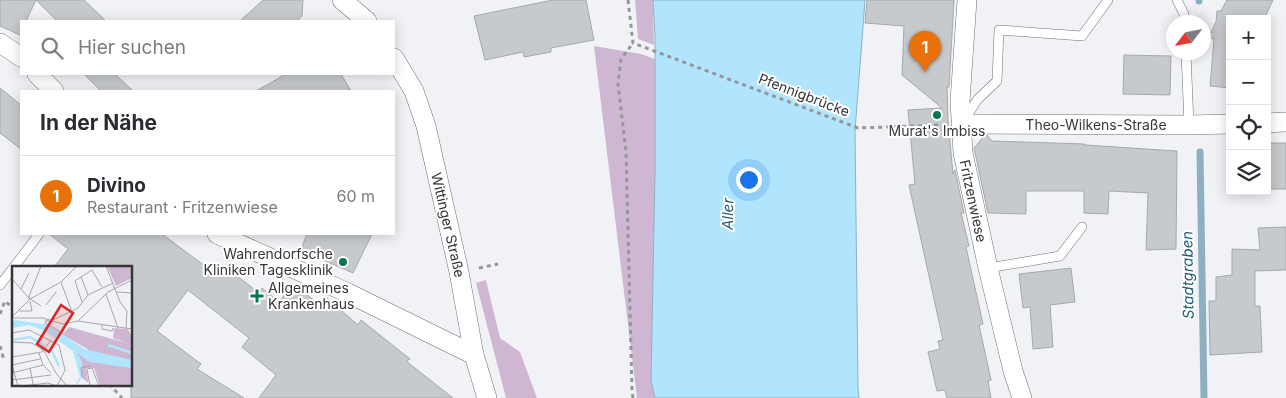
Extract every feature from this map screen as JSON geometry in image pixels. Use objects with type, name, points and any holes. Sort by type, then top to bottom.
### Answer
[{"type":"street","points":[[342,0],[366,20]]},
{"type":"street","name":"Fritzenwiese","points":[[967,0],[960,102],[963,152],[988,268],[1013,371],[1022,398]]},
{"type":"street","points":[[0,43],[20,56]]},
{"type":"street","name":"Wittinger Straße","points":[[395,60],[414,91],[426,126],[459,272],[474,355],[487,398]]},
{"type":"street","points":[[38,75],[53,90]]},
{"type":"street","points":[[1271,122],[1286,122]]},
{"type":"street","name":"Theo-Wilkens-Straße","points":[[961,124],[1189,126],[1226,124]]},
{"type":"street","points":[[218,235],[348,293],[474,355]]},
{"type":"lane","points":[[961,124],[978,98],[997,81],[999,30],[1082,36],[1108,0]]},
{"type":"lane","points":[[1177,0],[1184,15]]},
{"type":"lane","points":[[1186,60],[1189,126]]},
{"type":"lane","points":[[988,268],[1060,256],[1082,227]]},
{"type":"lane","points":[[15,266],[39,235]]},
{"type":"lane","points":[[0,285],[12,270]]},
{"type":"path","points":[[628,0],[633,43],[621,59],[618,84],[626,152],[633,398]]},
{"type":"path","name":"Pfennigbrücke","points":[[633,43],[858,128],[961,124]]},
{"type":"path","points":[[0,314],[5,301],[12,307]]},
{"type":"path","points":[[0,346],[4,360]]},
{"type":"path","points":[[110,386],[122,398]]},
{"type":"shaded area","points":[[635,0],[653,0],[654,45],[638,39]]},
{"type":"shaded area","points":[[594,46],[641,54],[655,59],[651,381],[655,398],[637,398]]},
{"type":"shaded area","points":[[486,280],[500,338],[520,352],[537,398],[506,398],[476,283]]},
{"type":"water","name":"Aller","points":[[653,0],[865,0],[855,131],[859,398],[655,398],[651,381],[655,174],[655,35]]},
{"type":"building","points":[[0,0],[36,0],[26,20],[20,20],[20,35],[0,26]]},
{"type":"building","points":[[36,0],[84,0],[105,20],[56,20]]},
{"type":"building","points":[[263,0],[303,0],[302,16],[298,20],[241,20]]},
{"type":"building","points":[[553,0],[586,0],[594,40],[551,48],[551,52],[524,57],[523,52],[485,60],[474,16]]},
{"type":"building","points":[[867,0],[954,0],[949,87],[947,87],[948,121],[953,174],[955,170],[964,213],[961,213],[969,246],[966,247],[983,324],[979,325],[991,380],[988,381],[991,398],[947,398],[945,390],[937,391],[928,352],[940,349],[938,341],[943,340],[909,185],[915,184],[908,110],[942,108],[902,75],[904,26],[865,23]]},
{"type":"building","points":[[1227,0],[1273,0],[1266,15],[1226,15],[1226,88],[1210,86],[1214,39],[1211,38],[1211,32],[1216,22],[1217,11],[1221,11]]},
{"type":"building","points":[[1124,55],[1166,56],[1166,60],[1171,60],[1170,95],[1123,94]]},
{"type":"building","points":[[85,75],[116,75],[132,90],[100,90]]},
{"type":"building","points":[[284,75],[342,75],[350,90],[258,90]]},
{"type":"building","points":[[0,88],[20,104],[20,148],[0,133]]},
{"type":"building","points":[[985,135],[992,141],[1085,144],[1177,151],[1176,249],[1146,250],[1148,193],[1109,191],[1108,214],[1084,213],[1084,191],[1026,191],[1026,214],[988,213],[974,148]]},
{"type":"building","points":[[1271,143],[1286,143],[1286,189],[1271,189]]},
{"type":"building","points":[[1286,227],[1286,270],[1255,271],[1255,306],[1260,306],[1262,352],[1210,355],[1209,301],[1216,301],[1216,277],[1232,275],[1232,249],[1260,250],[1258,228]]},
{"type":"building","points":[[50,235],[163,235],[217,275],[224,266],[258,292],[262,288],[279,302],[293,284],[320,305],[326,297],[358,325],[361,320],[410,359],[406,361],[453,398],[259,398],[276,375],[242,347],[249,338],[188,290],[157,331],[201,364],[197,369],[244,398],[131,398],[132,266],[55,266],[68,249]]},
{"type":"building","name":"Wahrendorfsche Kliniken Tagesklinik","points":[[307,235],[372,235],[353,273],[303,251],[303,244]]},
{"type":"building","points":[[1071,268],[1075,302],[1050,305],[1053,347],[1033,349],[1030,307],[1023,308],[1019,274]]},
{"type":"waterway","name":"Stadtgraben","points":[[1200,152],[1204,398]]},
{"type":"place","name":"Divino","points":[[925,72]]},
{"type":"place","name":"Murat's Imbiss","points":[[937,115]]},
{"type":"place","name":"Wahrendorfsche Kliniken Tagesklinik","points":[[343,262]]},
{"type":"place","name":"Allgemeines Krankenhaus","points":[[257,296]]}]
